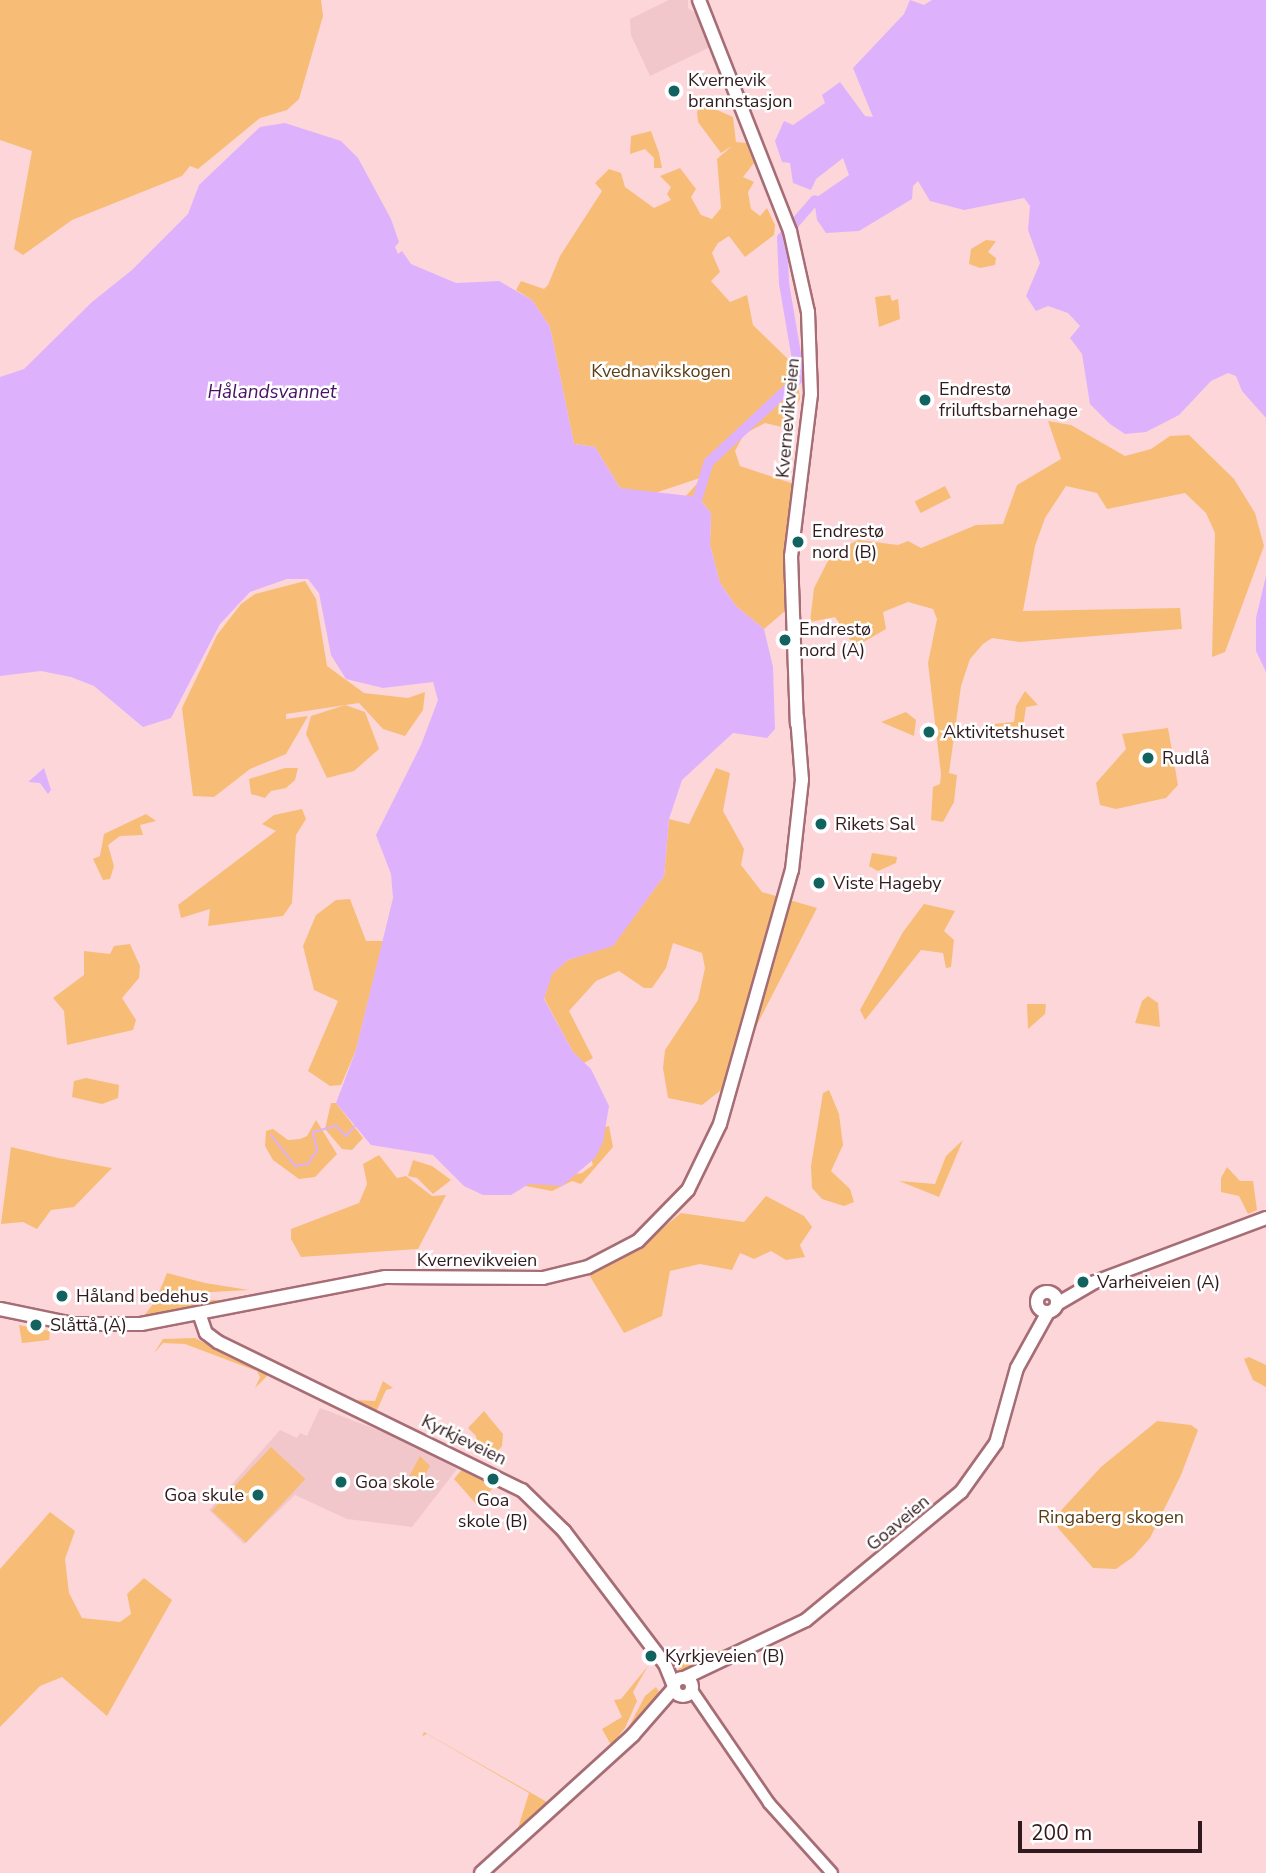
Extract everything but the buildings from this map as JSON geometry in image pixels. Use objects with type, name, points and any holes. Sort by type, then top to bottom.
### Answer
[{"type":"main road","name":"Kvernevikveien","points":[[0,1309],[56,1322],[106,1326],[199,1313],[386,1277],[543,1278],[589,1267],[626,1249],[670,1212],[705,1160],[766,962],[798,837],[802,780],[790,630],[791,556],[811,394],[810,333],[797,254],[699,0]]},
{"type":"main road","name":"Goaveien","points":[[481,1873],[683,1687],[707,1669],[818,1612],[961,1492],[984,1466],[996,1443],[1011,1385],[1032,1335],[1049,1304],[1266,1217]]},
{"type":"main road","name":"Kyrkjeveien","points":[[199,1313],[206,1333],[218,1342],[522,1490],[564,1531],[683,1687]]},
{"type":"street","name":"Kyrkjeveien","points":[[683,1687],[699,1702],[769,1803],[832,1873]]},
{"type":"shaded area","points":[[669,0],[688,0],[688,8],[697,14],[710,47],[650,76],[631,35],[630,19]]},
{"type":"shaded area","name":"Goa skole","points":[[320,1408],[407,1441],[457,1469],[412,1527],[347,1519],[295,1495],[244,1544],[209,1510],[280,1430],[297,1438],[300,1433],[307,1436]]},
{"type":"green space","points":[[0,0],[321,0],[323,16],[299,99],[287,110],[260,118],[198,169],[190,166],[182,176],[72,220],[23,255],[14,249],[32,151],[0,140]]},
{"type":"green space","name":"Kvednavikskogen","points":[[705,95],[710,107],[733,117],[736,142],[746,143],[754,163],[743,177],[754,182],[748,192],[751,209],[760,216],[767,208],[775,225],[774,235],[745,257],[729,236],[718,243],[712,253],[720,272],[711,281],[730,302],[747,295],[753,325],[795,366],[797,373],[794,383],[745,425],[706,464],[703,476],[741,432],[798,384],[800,399],[786,428],[765,423],[744,434],[735,451],[740,466],[797,485],[785,611],[764,629],[736,606],[720,583],[710,545],[711,513],[698,497],[685,497],[703,477],[652,494],[620,488],[595,447],[574,444],[550,327],[532,300],[516,290],[521,281],[544,289],[548,285],[560,256],[602,191],[595,183],[609,169],[621,173],[625,187],[654,208],[671,200],[667,194],[671,187],[660,176],[680,168],[696,189],[691,197],[701,215],[712,219],[721,208],[717,159],[732,146],[721,153],[698,122],[697,112]]},
{"type":"green space","points":[[651,131],[662,168],[654,168],[654,158],[645,149],[630,154],[631,136]]},
{"type":"green space","points":[[986,240],[996,241],[988,252],[996,258],[995,265],[980,268],[969,264],[971,249]]},
{"type":"green space","points":[[890,295],[892,301],[898,299],[900,319],[879,327],[875,297]]},
{"type":"green space","points":[[1048,421],[1071,425],[1125,456],[1151,449],[1170,436],[1189,435],[1234,479],[1255,513],[1264,546],[1225,652],[1212,657],[1215,533],[1206,513],[1185,493],[1107,509],[1097,493],[1066,486],[1045,518],[1035,546],[1023,611],[1180,608],[1182,629],[1020,642],[992,638],[983,644],[970,659],[961,686],[949,773],[957,775],[954,802],[943,822],[931,820],[933,787],[940,784],[941,774],[928,663],[937,619],[933,609],[908,602],[883,612],[886,629],[855,647],[835,617],[810,622],[814,588],[832,553],[858,540],[898,545],[908,541],[921,548],[976,525],[1003,524],[1017,485],[1061,459]]},
{"type":"green space","points":[[945,486],[951,498],[921,513],[915,501]]},
{"type":"green space","points":[[305,581],[316,599],[327,666],[364,693],[408,698],[425,692],[423,710],[405,736],[383,729],[359,703],[286,714],[286,719],[308,716],[286,754],[250,769],[214,797],[193,796],[182,708],[217,635],[241,604],[255,594]]},
{"type":"green space","points":[[1025,691],[1038,705],[1026,707],[1023,727],[994,728],[994,724],[1014,722],[1016,706]]},
{"type":"green space","points":[[345,705],[365,712],[379,749],[354,771],[327,778],[306,734],[311,716]]},
{"type":"green space","points":[[906,712],[916,720],[914,736],[881,722]]},
{"type":"green space","points":[[1168,728],[1178,785],[1166,798],[1116,809],[1100,805],[1096,783],[1126,749],[1122,734]]},
{"type":"green space","points":[[285,768],[298,768],[295,780],[286,788],[271,791],[265,798],[251,794],[249,779]]},
{"type":"green space","points":[[716,768],[730,773],[723,811],[744,849],[741,865],[762,892],[817,908],[725,1087],[702,1105],[668,1098],[663,1068],[665,1050],[698,1000],[705,968],[702,953],[673,943],[666,968],[652,988],[644,988],[619,971],[596,981],[569,1011],[593,1058],[584,1063],[573,1052],[544,998],[552,973],[568,960],[613,945],[664,876],[669,819],[689,824]]},
{"type":"green space","points":[[302,809],[306,819],[296,835],[292,903],[283,916],[208,926],[210,909],[181,918],[178,905],[276,831],[262,824],[274,815]]},
{"type":"green space","points":[[146,814],[156,821],[140,825],[143,835],[120,836],[108,845],[114,866],[110,879],[103,880],[93,859],[100,856],[104,834]]},
{"type":"green space","points":[[872,853],[897,857],[896,863],[878,871],[869,866]]},
{"type":"green space","points":[[350,899],[366,941],[383,941],[356,1050],[341,1085],[330,1086],[308,1071],[338,1001],[314,990],[303,946],[316,915],[336,900]]},
{"type":"green space","points":[[924,904],[955,911],[944,931],[954,940],[951,967],[946,968],[943,953],[921,950],[865,1020],[860,1010],[903,932]]},
{"type":"green space","points":[[130,944],[140,966],[139,978],[122,998],[136,1020],[133,1030],[67,1045],[64,1011],[53,998],[84,975],[84,951],[110,954],[114,946]]},
{"type":"green space","points":[[1148,996],[1158,1003],[1160,1027],[1135,1023],[1142,1001]]},
{"type":"green space","points":[[1027,1004],[1046,1004],[1045,1014],[1028,1029]]},
{"type":"green space","points":[[86,1078],[119,1085],[118,1098],[102,1104],[72,1097],[74,1081]]},
{"type":"green space","points":[[829,1090],[839,1114],[843,1145],[831,1171],[850,1189],[854,1202],[844,1206],[822,1199],[812,1188],[811,1166],[823,1093]]},
{"type":"green space","points":[[331,1103],[336,1103],[363,1138],[352,1150],[342,1149],[325,1129]]},
{"type":"green space","points":[[316,1120],[337,1154],[315,1177],[299,1179],[273,1160],[265,1146],[266,1131],[273,1129],[288,1140],[300,1139],[307,1136]]},
{"type":"green space","points":[[609,1126],[613,1147],[581,1184],[572,1181],[552,1191],[515,1184],[582,1173],[593,1165],[590,1155],[598,1129]]},
{"type":"green space","points":[[963,1140],[939,1197],[899,1181],[935,1184],[946,1156]]},
{"type":"green space","points":[[11,1147],[112,1168],[74,1207],[51,1210],[37,1229],[23,1222],[1,1224]]},
{"type":"green space","points":[[379,1155],[397,1178],[406,1176],[432,1196],[446,1195],[418,1249],[301,1257],[291,1239],[291,1229],[359,1203],[367,1184],[363,1164]]},
{"type":"green space","points":[[413,1160],[432,1166],[451,1180],[433,1194],[417,1178],[408,1176]]},
{"type":"green space","points":[[1227,1167],[1240,1181],[1253,1181],[1257,1210],[1248,1214],[1239,1196],[1221,1192],[1221,1178]]},
{"type":"green space","points":[[766,1196],[804,1216],[812,1227],[800,1245],[805,1257],[786,1260],[771,1251],[754,1259],[740,1253],[732,1270],[700,1264],[670,1271],[662,1316],[624,1333],[588,1273],[635,1251],[681,1213],[744,1222]]},
{"type":"green space","points":[[167,1273],[205,1283],[249,1290],[158,1295]]},
{"type":"green space","points":[[348,1277],[146,1320],[143,1317],[153,1304],[170,1299],[220,1300]]},
{"type":"green space","points":[[19,1325],[50,1331],[49,1340],[22,1343]]},
{"type":"green space","points":[[212,1335],[356,1400],[375,1401],[383,1381],[393,1388],[386,1390],[377,1410],[370,1411]]},
{"type":"green space","points":[[195,1338],[268,1375],[255,1388],[260,1377],[257,1371],[185,1344],[163,1343],[154,1353],[163,1339]]},
{"type":"green space","points":[[1249,1357],[1266,1365],[1266,1387],[1253,1380],[1244,1359]]},
{"type":"green space","points":[[484,1411],[503,1434],[502,1446],[492,1459],[478,1454],[476,1436],[468,1428]]},
{"type":"green space","name":"Ringaberg skogen","points":[[1157,1421],[1191,1425],[1198,1430],[1181,1475],[1150,1538],[1133,1557],[1116,1569],[1093,1568],[1058,1528],[1055,1517],[1101,1467]]},
{"type":"green space","name":"Goa skule","points":[[271,1447],[305,1479],[246,1543],[212,1511]]},
{"type":"green space","points":[[420,1456],[430,1466],[416,1490],[405,1484]]},
{"type":"green space","points":[[464,1467],[510,1485],[575,1550],[570,1551],[514,1490],[494,1487],[477,1505],[454,1479]]},
{"type":"green space","points":[[50,1512],[75,1531],[65,1559],[69,1593],[82,1618],[120,1622],[131,1614],[127,1594],[144,1578],[172,1600],[107,1716],[62,1677],[40,1686],[0,1727],[0,1569]]},
{"type":"green space","points":[[766,1635],[683,1672],[678,1669],[691,1654],[709,1654]]},
{"type":"green space","points":[[648,1666],[633,1692],[637,1701],[625,1728],[611,1745],[602,1729],[622,1717],[614,1700],[621,1699]]},
{"type":"green space","points":[[656,1687],[661,1695],[622,1740],[645,1696]]},
{"type":"green space","points":[[424,1732],[547,1802],[499,1848],[518,1828],[529,1793],[427,1734],[422,1736]]},
{"type":"water","points":[[910,0],[924,5],[932,0],[1266,0],[1266,418],[1242,391],[1236,376],[1228,373],[1211,381],[1179,415],[1146,432],[1125,434],[1110,424],[1090,404],[1082,354],[1070,338],[1080,326],[1068,313],[1048,306],[1036,311],[1026,296],[1040,263],[1028,230],[1030,206],[1024,198],[964,210],[930,201],[918,181],[913,186],[912,199],[859,231],[826,233],[817,220],[814,199],[849,175],[843,158],[816,179],[811,190],[793,183],[790,163],[782,162],[775,141],[784,121],[793,125],[825,103],[822,95],[840,82],[865,116],[873,117],[853,68],[904,14]]},
{"type":"water","name":"Hålandsvannet","points":[[285,123],[341,141],[358,158],[391,219],[399,242],[395,247],[398,254],[402,251],[411,264],[456,283],[499,281],[532,300],[550,327],[574,444],[595,447],[620,488],[698,497],[711,513],[710,545],[720,583],[736,606],[764,629],[773,667],[775,729],[767,738],[733,733],[682,780],[669,819],[664,876],[613,946],[568,960],[552,974],[544,999],[573,1052],[591,1069],[609,1106],[603,1142],[595,1158],[562,1186],[529,1184],[511,1195],[483,1195],[464,1186],[433,1155],[371,1145],[336,1103],[356,1050],[393,898],[391,874],[376,835],[421,745],[438,700],[433,682],[383,688],[346,679],[331,655],[319,593],[308,579],[287,579],[250,592],[220,624],[171,718],[143,727],[94,686],[71,677],[41,671],[0,676],[0,377],[24,369],[92,302],[132,270],[188,214],[199,185],[260,127]]},
{"type":"water","points":[[1266,576],[1266,672],[1256,651],[1256,618]]},
{"type":"water","points":[[44,768],[51,790],[48,794],[40,783],[28,782]]},
{"type":"waterway","points":[[698,497],[709,462],[800,377],[784,283],[782,238],[815,200]]},
{"type":"waterway","points":[[271,1135],[295,1166],[308,1164],[317,1150],[313,1132],[336,1126],[346,1136],[356,1125]]},
{"type":"place","name":"Kvernevik brannstasjon","points":[[674,91]]},
{"type":"place","name":"Endrestø friluftsbarnehage","points":[[925,400]]},
{"type":"place","name":"Endrestø nord (B)","points":[[798,542]]},
{"type":"place","name":"Endrestø nord (A)","points":[[785,640]]},
{"type":"place","name":"Aktivitetshuset","points":[[929,732]]},
{"type":"place","name":"Rudlå","points":[[1148,758]]},
{"type":"place","name":"Rikets Sal","points":[[821,824]]},
{"type":"place","name":"Viste Hageby","points":[[819,883]]},
{"type":"place","name":"Varheiveien (A)","points":[[1083,1282]]},
{"type":"place","name":"Håland bedehus","points":[[62,1296]]},
{"type":"place","name":"Slåttå (A)","points":[[36,1325]]},
{"type":"place","name":"Goa skole (B)","points":[[493,1479]]},
{"type":"place","name":"Goa skole","points":[[341,1482]]},
{"type":"place","name":"Goa skule","points":[[258,1495]]},
{"type":"place","name":"Kyrkjeveien (B)","points":[[651,1656]]}]
